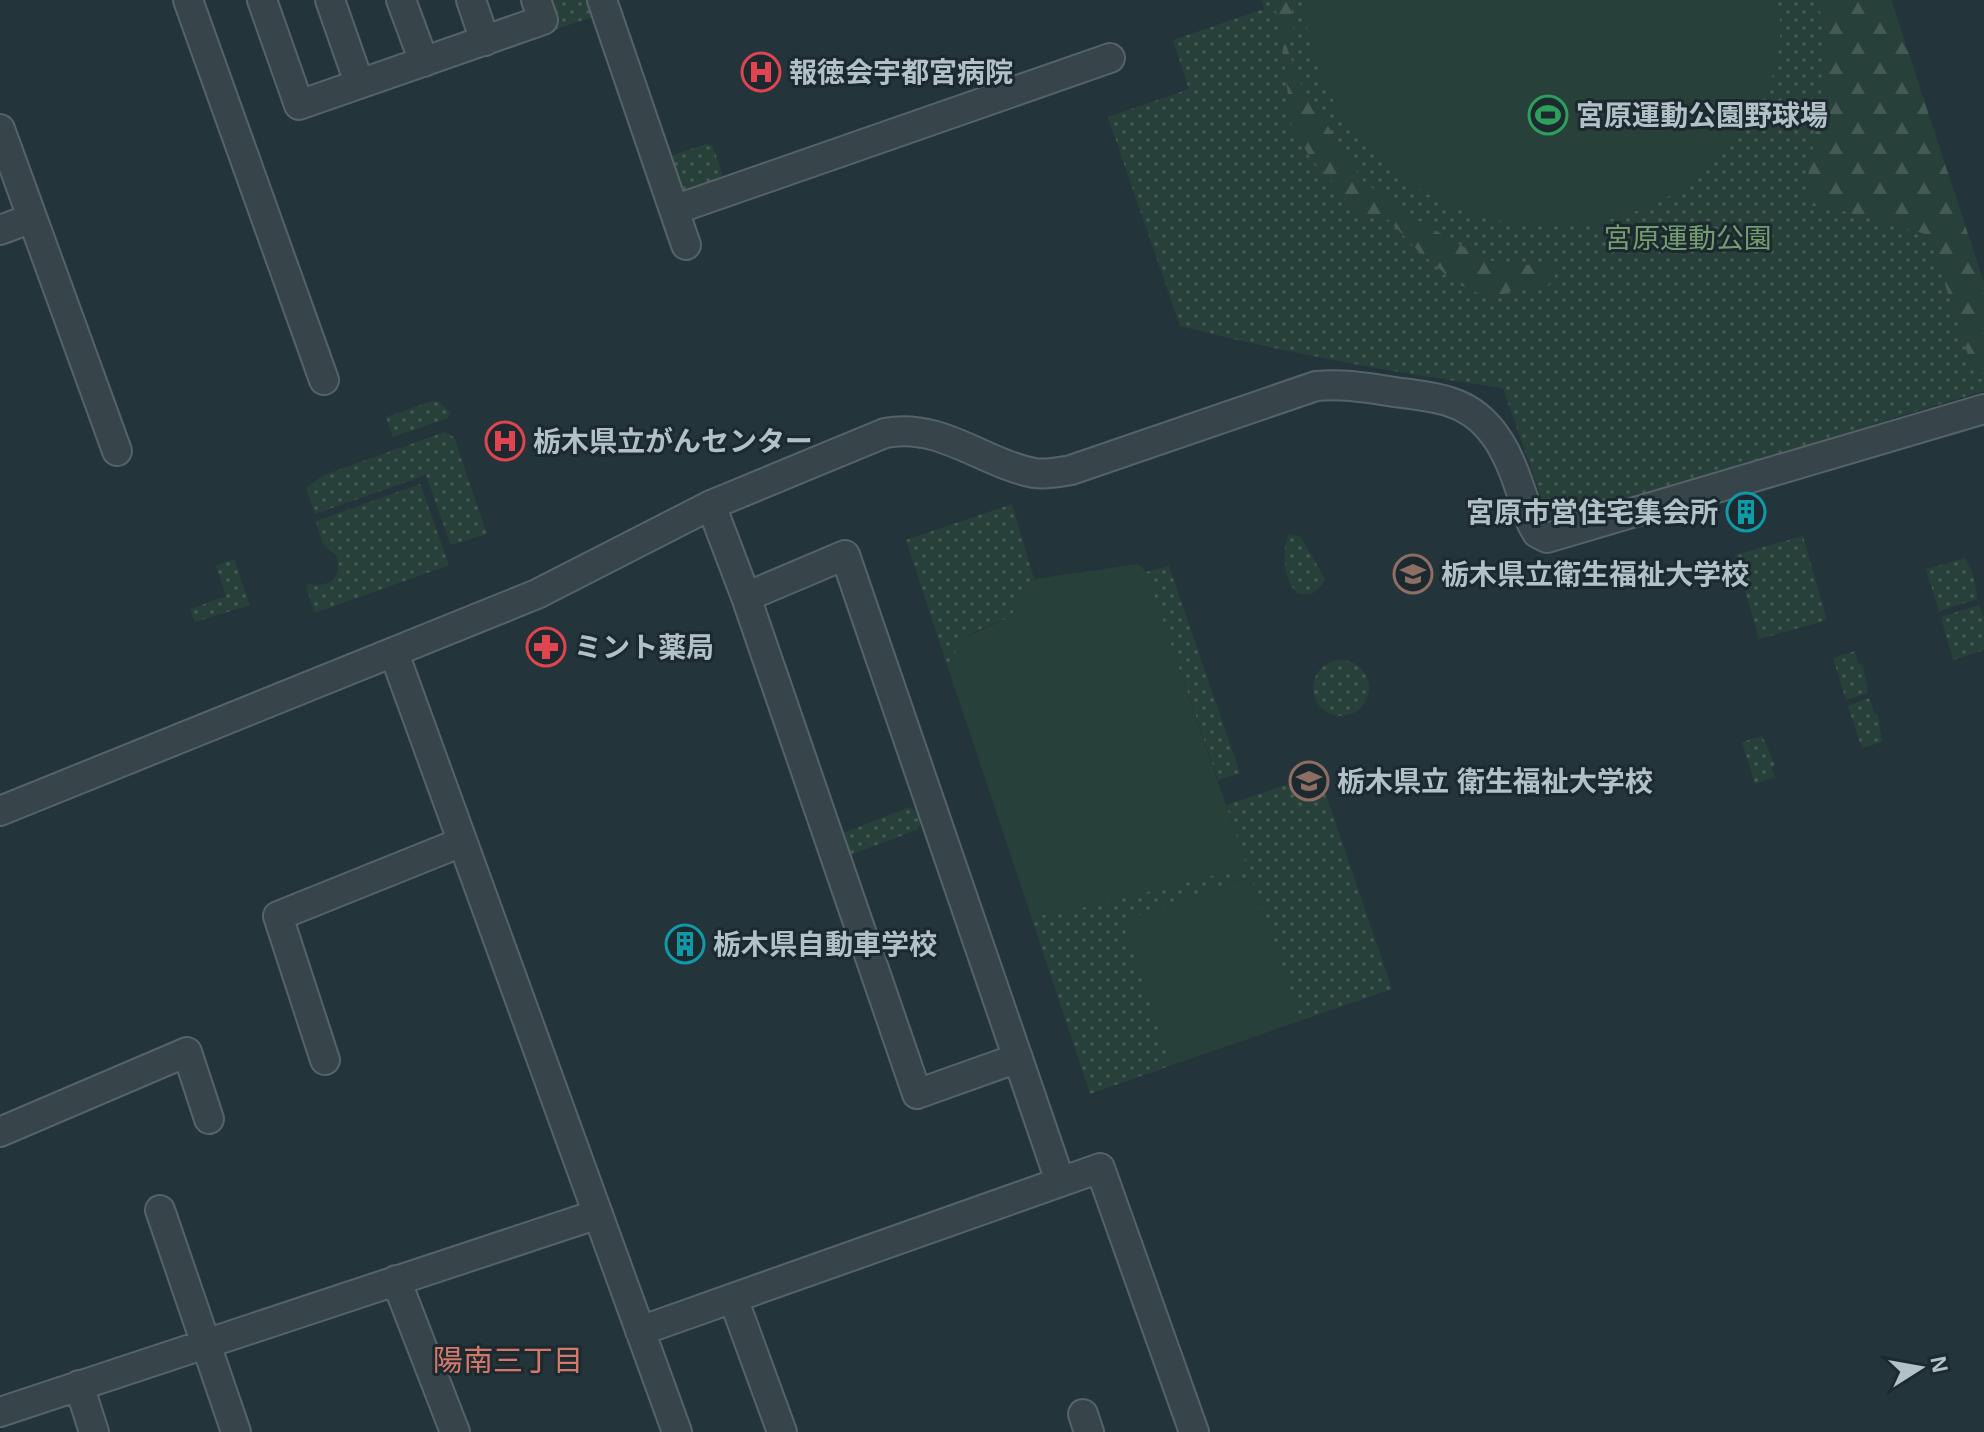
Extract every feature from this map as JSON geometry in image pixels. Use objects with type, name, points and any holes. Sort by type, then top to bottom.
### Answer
[{"type":"street","points":[[188,0],[324,380]]},
{"type":"street","points":[[262,0],[299,105],[543,20],[536,0]]},
{"type":"street","points":[[330,0],[359,83]]},
{"type":"street","points":[[401,0],[424,62]]},
{"type":"street","points":[[471,0],[485,41]]},
{"type":"street","points":[[602,0],[686,245]]},
{"type":"street","points":[[674,210],[1110,58]]},
{"type":"street","points":[[0,129],[117,451]]},
{"type":"street","points":[[0,230],[32,218]]},
{"type":"street","points":[[0,811],[537,594],[711,505],[894,431],[927,433],[1030,472],[1050,474],[1071,470],[1304,389],[1343,385],[1441,399],[1476,414],[1501,441],[1532,524],[1537,533],[1547,538],[1984,409]]},
{"type":"street","points":[[711,505],[746,597],[917,1094],[1018,1058]]},
{"type":"street","points":[[746,597],[845,555],[1060,1181]]},
{"type":"street","points":[[394,653],[677,1432]]},
{"type":"street","points":[[325,1060],[278,916],[462,842]]},
{"type":"street","points":[[0,1132],[187,1052],[209,1119]]},
{"type":"street","points":[[640,1331],[1100,1168],[1194,1432]]},
{"type":"street","points":[[160,1210],[236,1432]]},
{"type":"street","points":[[0,1412],[598,1214]]},
{"type":"street","points":[[396,1280],[455,1432]]},
{"type":"street","points":[[733,1298],[782,1432]]},
{"type":"street","points":[[79,1385],[94,1432]]},
{"type":"green space","points":[[541,0],[592,0],[598,15],[551,31]]},
{"type":"green space","name":"宮原運動公園","points":[[1262,0],[1891,0],[1984,283],[1984,391],[1877,423],[1778,459],[1587,513],[1560,513],[1543,503],[1503,388],[1341,362],[1180,326],[1108,117],[1189,89],[1173,40],[1264,9]]},
{"type":"green space","points":[[1273,0],[1289,0],[1294,32],[1285,43],[1301,84],[1363,181],[1414,218],[1476,254],[1507,267],[1548,263],[1557,281],[1536,290],[1515,288],[1499,298],[1488,298],[1456,283],[1415,248],[1389,220],[1364,216],[1311,159],[1291,124],[1281,30]]},
{"type":"green space","name":"宮原運動公園野球場","points":[[1303,0],[1777,0],[1779,49],[1771,82],[1747,126],[1690,183],[1624,216],[1553,226],[1482,216],[1417,187],[1362,140],[1322,78]]},
{"type":"green space","points":[[1817,0],[1891,0],[1984,283],[1984,381],[1975,376],[1929,235],[1825,206],[1812,206],[1806,189],[1821,97],[1823,24]]},
{"type":"green space","points":[[706,144],[713,146],[724,180],[686,192],[673,182],[665,158]]},
{"type":"green space","points":[[432,401],[439,402],[451,413],[448,418],[393,437],[386,417]]},
{"type":"green space","points":[[445,432],[454,437],[487,534],[451,545],[426,475],[315,514],[306,488],[324,475]]},
{"type":"green space","points":[[420,484],[449,565],[315,613],[307,583],[319,585],[330,582],[338,568],[336,556],[322,541],[316,521]]},
{"type":"green space","points":[[1012,504],[1034,579],[1010,617],[961,639],[948,668],[906,540]]},
{"type":"green space","points":[[1289,534],[1301,537],[1325,579],[1311,594],[1297,593],[1289,581],[1285,556]]},
{"type":"green space","points":[[1803,536],[1827,620],[1759,639],[1735,555]]},
{"type":"green space","points":[[1965,558],[1973,573],[1977,599],[1939,611],[1926,569]]},
{"type":"green space","points":[[234,559],[250,605],[195,622],[190,609],[226,596],[216,566]]},
{"type":"green space","points":[[1138,564],[1146,572],[1247,867],[1060,913],[1031,916],[948,668],[961,639],[1010,617],[1034,579]]},
{"type":"green space","points":[[1169,566],[1240,773],[1218,780],[1146,572]]},
{"type":"green space","points":[[1979,605],[1984,617],[1984,650],[1953,660],[1941,617]]},
{"type":"green space","points":[[1855,651],[1858,663],[1863,666],[1868,693],[1846,700],[1833,658]]},
{"type":"green space","points":[[1341,660],[1361,668],[1369,688],[1361,708],[1341,716],[1321,708],[1313,688],[1321,668]]},
{"type":"green space","points":[[1869,698],[1878,715],[1882,742],[1862,748],[1848,706]]},
{"type":"green space","points":[[1762,736],[1775,764],[1772,768],[1775,777],[1755,784],[1742,742]]},
{"type":"green space","points":[[1319,774],[1392,989],[1300,1021],[1250,877],[1123,921],[1172,1065],[1090,1094],[1031,916],[1060,913],[1247,867],[1226,805]]},
{"type":"green space","points":[[909,807],[918,811],[922,821],[917,830],[847,856],[841,834]]},
{"type":"green space","points":[[1251,877],[1300,1021],[1172,1065],[1122,921]]},
{"type":"place","name":"報徳会宇都宮病院","points":[[761,72]]},
{"type":"place","name":"宮原運動公園野球場","points":[[1548,115]]},
{"type":"place","name":"栃木県立がんセンター","points":[[505,441]]},
{"type":"place","name":"宮原市営住宅集会所","points":[[1746,512]]},
{"type":"place","name":"栃木県立衛生福祉大学校","points":[[1413,574]]},
{"type":"place","name":"ミント薬局","points":[[546,647]]},
{"type":"place","name":"栃木県立 衛生福祉大学校","points":[[1309,781]]},
{"type":"place","name":"栃木県自動車学校","points":[[685,944]]},
{"type":"district","name":"陽南三丁目","points":[[508,1360]]}]
